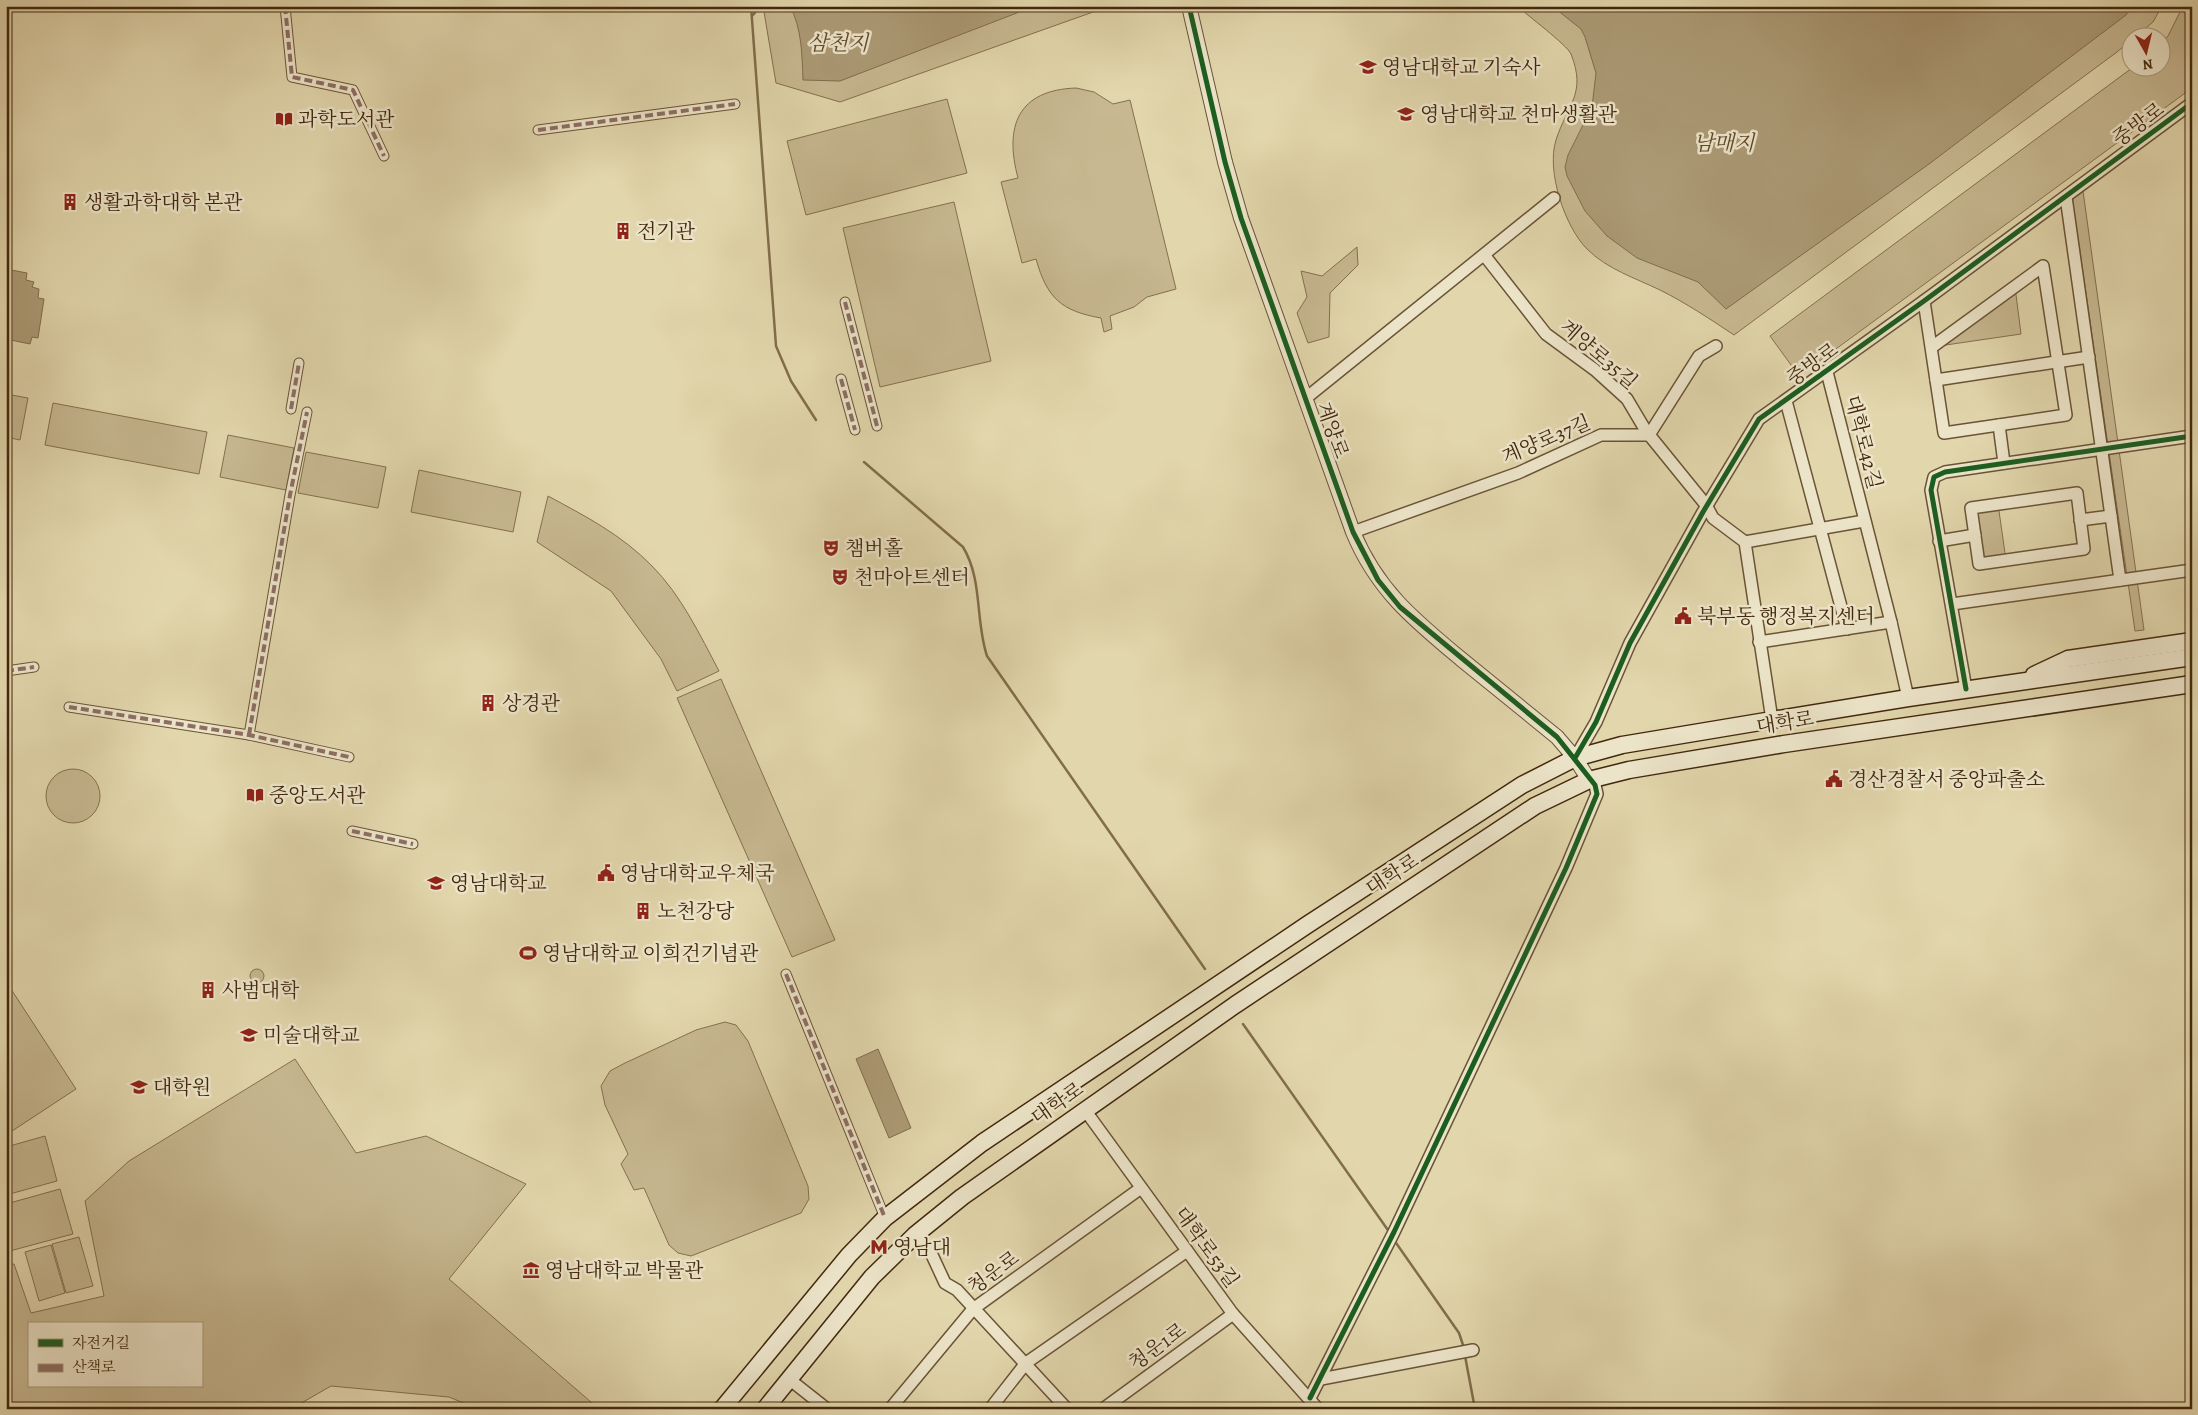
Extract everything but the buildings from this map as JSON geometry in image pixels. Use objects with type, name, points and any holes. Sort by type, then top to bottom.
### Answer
[{"type":"main road","points":[[2020,682],[2068,659],[2192,641]]},
{"type":"main road","points":[[722,1409],[848,1256],[885,1218],[982,1143],[1299,930],[1522,785],[1575,758],[1622,745],[1908,698],[2192,657]]},
{"type":"main road","name":"대학로","points":[[765,1409],[872,1277],[915,1235],[962,1197],[1235,1004],[1535,806],[1589,780],[1700,757],[2192,684]]},
{"type":"street","points":[[286,6],[292,77],[353,90],[384,156]]},
{"type":"street","name":"계양로","points":[[1189,6],[1225,162],[1241,218],[1353,532],[1378,580],[1400,607],[1556,737],[1575,758],[1589,780]]},
{"type":"street","name":"중방로","points":[[1575,758],[1596,722],[1630,643],[1706,505],[1760,418],[1827,372],[2192,103]]},
{"type":"street","points":[[538,130],[735,104]]},
{"type":"street","points":[[2066,197],[2120,580]]},
{"type":"street","points":[[1306,398],[1554,198]]},
{"type":"street","name":"계양로35길","points":[[1484,256],[1546,334],[1595,370],[1627,399],[1649,435],[1706,505],[1713,518],[1745,542]]},
{"type":"street","points":[[1924,301],[1944,433],[2066,415],[2044,266],[1932,347]]},
{"type":"street","points":[[845,302],[877,426]]},
{"type":"street","points":[[1649,435],[1700,356],[1716,346]]},
{"type":"street","points":[[1936,380],[2089,357]]},
{"type":"street","points":[[291,409],[299,363]]},
{"type":"street","name":"대학로42길","points":[[1827,372],[1891,622],[1908,698]]},
{"type":"street","points":[[841,379],[855,430]]},
{"type":"street","points":[[1786,401],[1847,628]]},
{"type":"street","points":[[249,735],[290,495],[307,412]]},
{"type":"street","points":[[1999,425],[2004,463]]},
{"type":"street","name":"계양로37길","points":[[1353,532],[1518,472],[1601,435],[1649,435]]},
{"type":"street","points":[[1966,690],[1931,490],[1934,477],[1945,472],[2192,436]]},
{"type":"street","points":[[2077,493],[2084,549],[1979,564],[1975,535],[1971,508],[2077,493]]},
{"type":"street","points":[[2080,520],[2111,516]]},
{"type":"street","name":"대학로42길","points":[[1745,542],[1864,521]]},
{"type":"street","points":[[1940,541],[1975,535]]},
{"type":"street","points":[[1745,542],[1772,720]]},
{"type":"street","points":[[1952,604],[2192,570]]},
{"type":"street","points":[[1759,642],[1891,622]]},
{"type":"street","points":[[6,671],[34,668]]},
{"type":"street","points":[[69,708],[249,735],[349,756]]},
{"type":"street","points":[[1310,1398],[1394,1232],[1575,846],[1597,794],[1595,785],[1589,780]]},
{"type":"street","points":[[352,831],[413,844]]},
{"type":"street","points":[[786,974],[885,1218]]},
{"type":"street","name":"대학로53길","points":[[1085,1110],[1233,1314],[1318,1409]]},
{"type":"street","name":"청운로","points":[[890,1409],[973,1309],[1141,1188]]},
{"type":"street","points":[[915,1235],[932,1255],[945,1283],[957,1290],[973,1309],[1026,1362],[1067,1409]]},
{"type":"street","points":[[990,1409],[1026,1362],[1187,1252]]},
{"type":"street","name":"청운1로","points":[[1103,1409],[1233,1314]]},
{"type":"street","points":[[1321,1379],[1473,1350]]},
{"type":"street","points":[[789,1379],[826,1409]]},
{"type":"shaded area","points":[[763,6],[1110,6],[840,102],[776,83]]},
{"type":"shaded area","name":"남매지","points":[[1517,6],[2162,6],[2153,22],[2146,28],[2120,28],[2120,49],[2117,52],[1734,335],[1679,300],[1603,262],[1587,249],[1571,227],[1556,182],[1554,153],[1560,128],[1574,99],[1577,79],[1571,54],[1555,37]]},
{"type":"shaded area","points":[[2183,6],[2192,6],[2192,88],[1799,376],[1770,336],[2120,77],[2170,78],[2170,32]]},
{"type":"shaded area","points":[[1076,88],[1094,92],[1113,104],[1130,100],[1176,289],[1147,297],[1134,307],[1110,316],[1112,329],[1104,332],[1101,318],[1066,307],[1051,293],[1045,284],[1036,259],[1022,263],[1001,182],[1018,178],[1013,142],[1015,127],[1020,114],[1028,104],[1040,96],[1056,90]]},
{"type":"shaded area","points":[[947,99],[967,173],[806,215],[787,141]]},
{"type":"shaded area","points":[[2082,184],[2144,630],[2135,631],[2073,204],[2072,192]]},
{"type":"shaded area","points":[[954,202],[991,361],[880,387],[843,228]]},
{"type":"shaded area","points":[[1357,247],[1358,265],[1330,293],[1329,337],[1308,343],[1297,313],[1307,297],[1301,271],[1322,276]]},
{"type":"shaded area","points":[[2015,287],[2021,334],[1932,347]]},
{"type":"shaded area","points":[[6,394],[28,398],[20,440],[6,437]]},
{"type":"shaded area","points":[[53,403],[207,432],[199,474],[45,445]]},
{"type":"shaded area","points":[[228,435],[294,448],[286,490],[220,477]]},
{"type":"shaded area","points":[[306,452],[386,467],[378,508],[298,493]]},
{"type":"shaded area","points":[[419,470],[521,492],[513,532],[411,512]]},
{"type":"shaded area","points":[[548,496],[616,536],[652,566],[681,602],[719,671],[677,691],[661,659],[611,591],[537,542]]},
{"type":"shaded area","points":[[1998,504],[2006,560],[1979,564],[1971,508]]},
{"type":"shaded area","points":[[721,679],[835,940],[792,957],[677,698]]},
{"type":"shaded area","points":[[73,769],[83,771],[92,777],[98,786],[100,796],[98,806],[92,815],[83,821],[73,823],[63,821],[54,815],[48,806],[46,796],[48,786],[54,777],[63,771]]},
{"type":"shaded area","points":[[254,969],[260,969],[264,976],[260,983],[254,983],[250,979],[250,973]]},
{"type":"shaded area","points":[[11,989],[76,1089],[6,1135],[6,992]]},
{"type":"shaded area","points":[[725,1022],[736,1025],[748,1041],[808,1186],[809,1199],[801,1213],[691,1256],[678,1253],[669,1245],[644,1188],[634,1190],[621,1164],[628,1154],[605,1105],[601,1086],[610,1071],[625,1063],[696,1030]]},
{"type":"shaded area","points":[[295,1059],[356,1153],[426,1136],[526,1184],[449,1279],[599,1409],[478,1409],[449,1397],[331,1386],[291,1409],[6,1409],[6,1265],[14,1264],[31,1313],[104,1296],[85,1201],[129,1161]]},
{"type":"shaded area","points":[[45,1136],[57,1181],[6,1195],[6,1147]]},
{"type":"shaded area","points":[[60,1189],[73,1234],[6,1252],[6,1204]]},
{"type":"shaded area","points":[[79,1237],[93,1286],[66,1293],[52,1244]]},
{"type":"shaded area","points":[[51,1245],[65,1293],[39,1301],[25,1252]]},
{"type":"water","name":"삼천지","points":[[790,6],[1035,6],[840,81],[803,80],[799,33]]},
{"type":"water","name":"남매지","points":[[1552,6],[2133,6],[2126,15],[1929,164],[1726,309],[1698,282],[1637,258],[1607,236],[1585,211],[1567,176],[1565,167],[1568,155],[1592,107],[1596,73],[1581,29]]},
{"type":"water","points":[[6,269],[27,273],[26,280],[34,282],[32,287],[39,289],[38,298],[44,299],[38,338],[32,337],[30,344],[6,339]]},
{"type":"water","points":[[878,1049],[911,1128],[889,1138],[856,1059]]},
{"type":"waterway","points":[[751,6],[776,346],[791,381],[816,420]]},
{"type":"waterway","points":[[752,16],[761,6]]},
{"type":"waterway","points":[[864,462],[963,547],[974,573],[983,642],[987,656],[1205,969]]},
{"type":"waterway","points":[[1243,1024],[1390,1233]]},
{"type":"waterway","points":[[1394,1240],[1459,1333],[1464,1348]]},
{"type":"waterway","points":[[1465,1356],[1475,1409]]},
{"type":"marked path","points":[[285,6],[292,77],[353,90],[384,156]]},
{"type":"marked path","points":[[538,130],[735,104]]},
{"type":"marked path","points":[[845,302],[877,426]]},
{"type":"marked path","points":[[291,409],[299,363]]},
{"type":"marked path","points":[[841,379],[855,430]]},
{"type":"marked path","points":[[249,735],[290,495],[307,412]]},
{"type":"marked path","points":[[6,671],[34,667]]},
{"type":"marked path","points":[[69,707],[249,735],[349,757]]},
{"type":"marked path","points":[[352,831],[413,844]]},
{"type":"marked path","points":[[786,974],[885,1218]]},
{"type":"cycle path","points":[[1189,6],[1225,162],[1241,218],[1353,532],[1378,580],[1400,607],[1557,737],[1595,785],[1597,794],[1566,868],[1394,1232],[1310,1398]]},
{"type":"cycle path","points":[[1575,758],[1596,722],[1630,643],[1703,512],[1759,419],[1924,301],[2192,103]]},
{"type":"cycle path","points":[[1966,689],[1931,490],[1934,477],[1945,472],[2192,436]]},
{"type":"place","name":"영남대학교 기숙사","points":[[1368,67]]},
{"type":"place","name":"영남대학교 천마생활관","points":[[1406,114]]},
{"type":"place","name":"과학도서관","points":[[284,119]]},
{"type":"place","name":"생활과학대학 본관","points":[[70,202]]},
{"type":"place","name":"전기관","points":[[623,231]]},
{"type":"place","name":"챔버홀","points":[[831,548]]},
{"type":"place","name":"천마아트센터","points":[[840,577]]},
{"type":"place","name":"북부동 행정복지센터","points":[[1683,616]]},
{"type":"place","name":"상경관","points":[[488,703]]},
{"type":"place","name":"경산경찰서 중앙파출소","points":[[1834,779]]},
{"type":"place","name":"중앙도서관","points":[[255,795]]},
{"type":"place","name":"영남대학교우체국","points":[[606,873]]},
{"type":"place","name":"영남대학교","points":[[436,883]]},
{"type":"place","name":"노천강당","points":[[643,911]]},
{"type":"place","name":"영남대학교 이희건기념관","points":[[528,953]]},
{"type":"place","name":"사범대학","points":[[208,990]]},
{"type":"place","name":"미술대학교","points":[[249,1035]]},
{"type":"place","name":"대학원","points":[[139,1087]]},
{"type":"place","name":"영남대","points":[[879,1247]]},
{"type":"place","name":"영남대학교 박물관","points":[[531,1270]]}]
